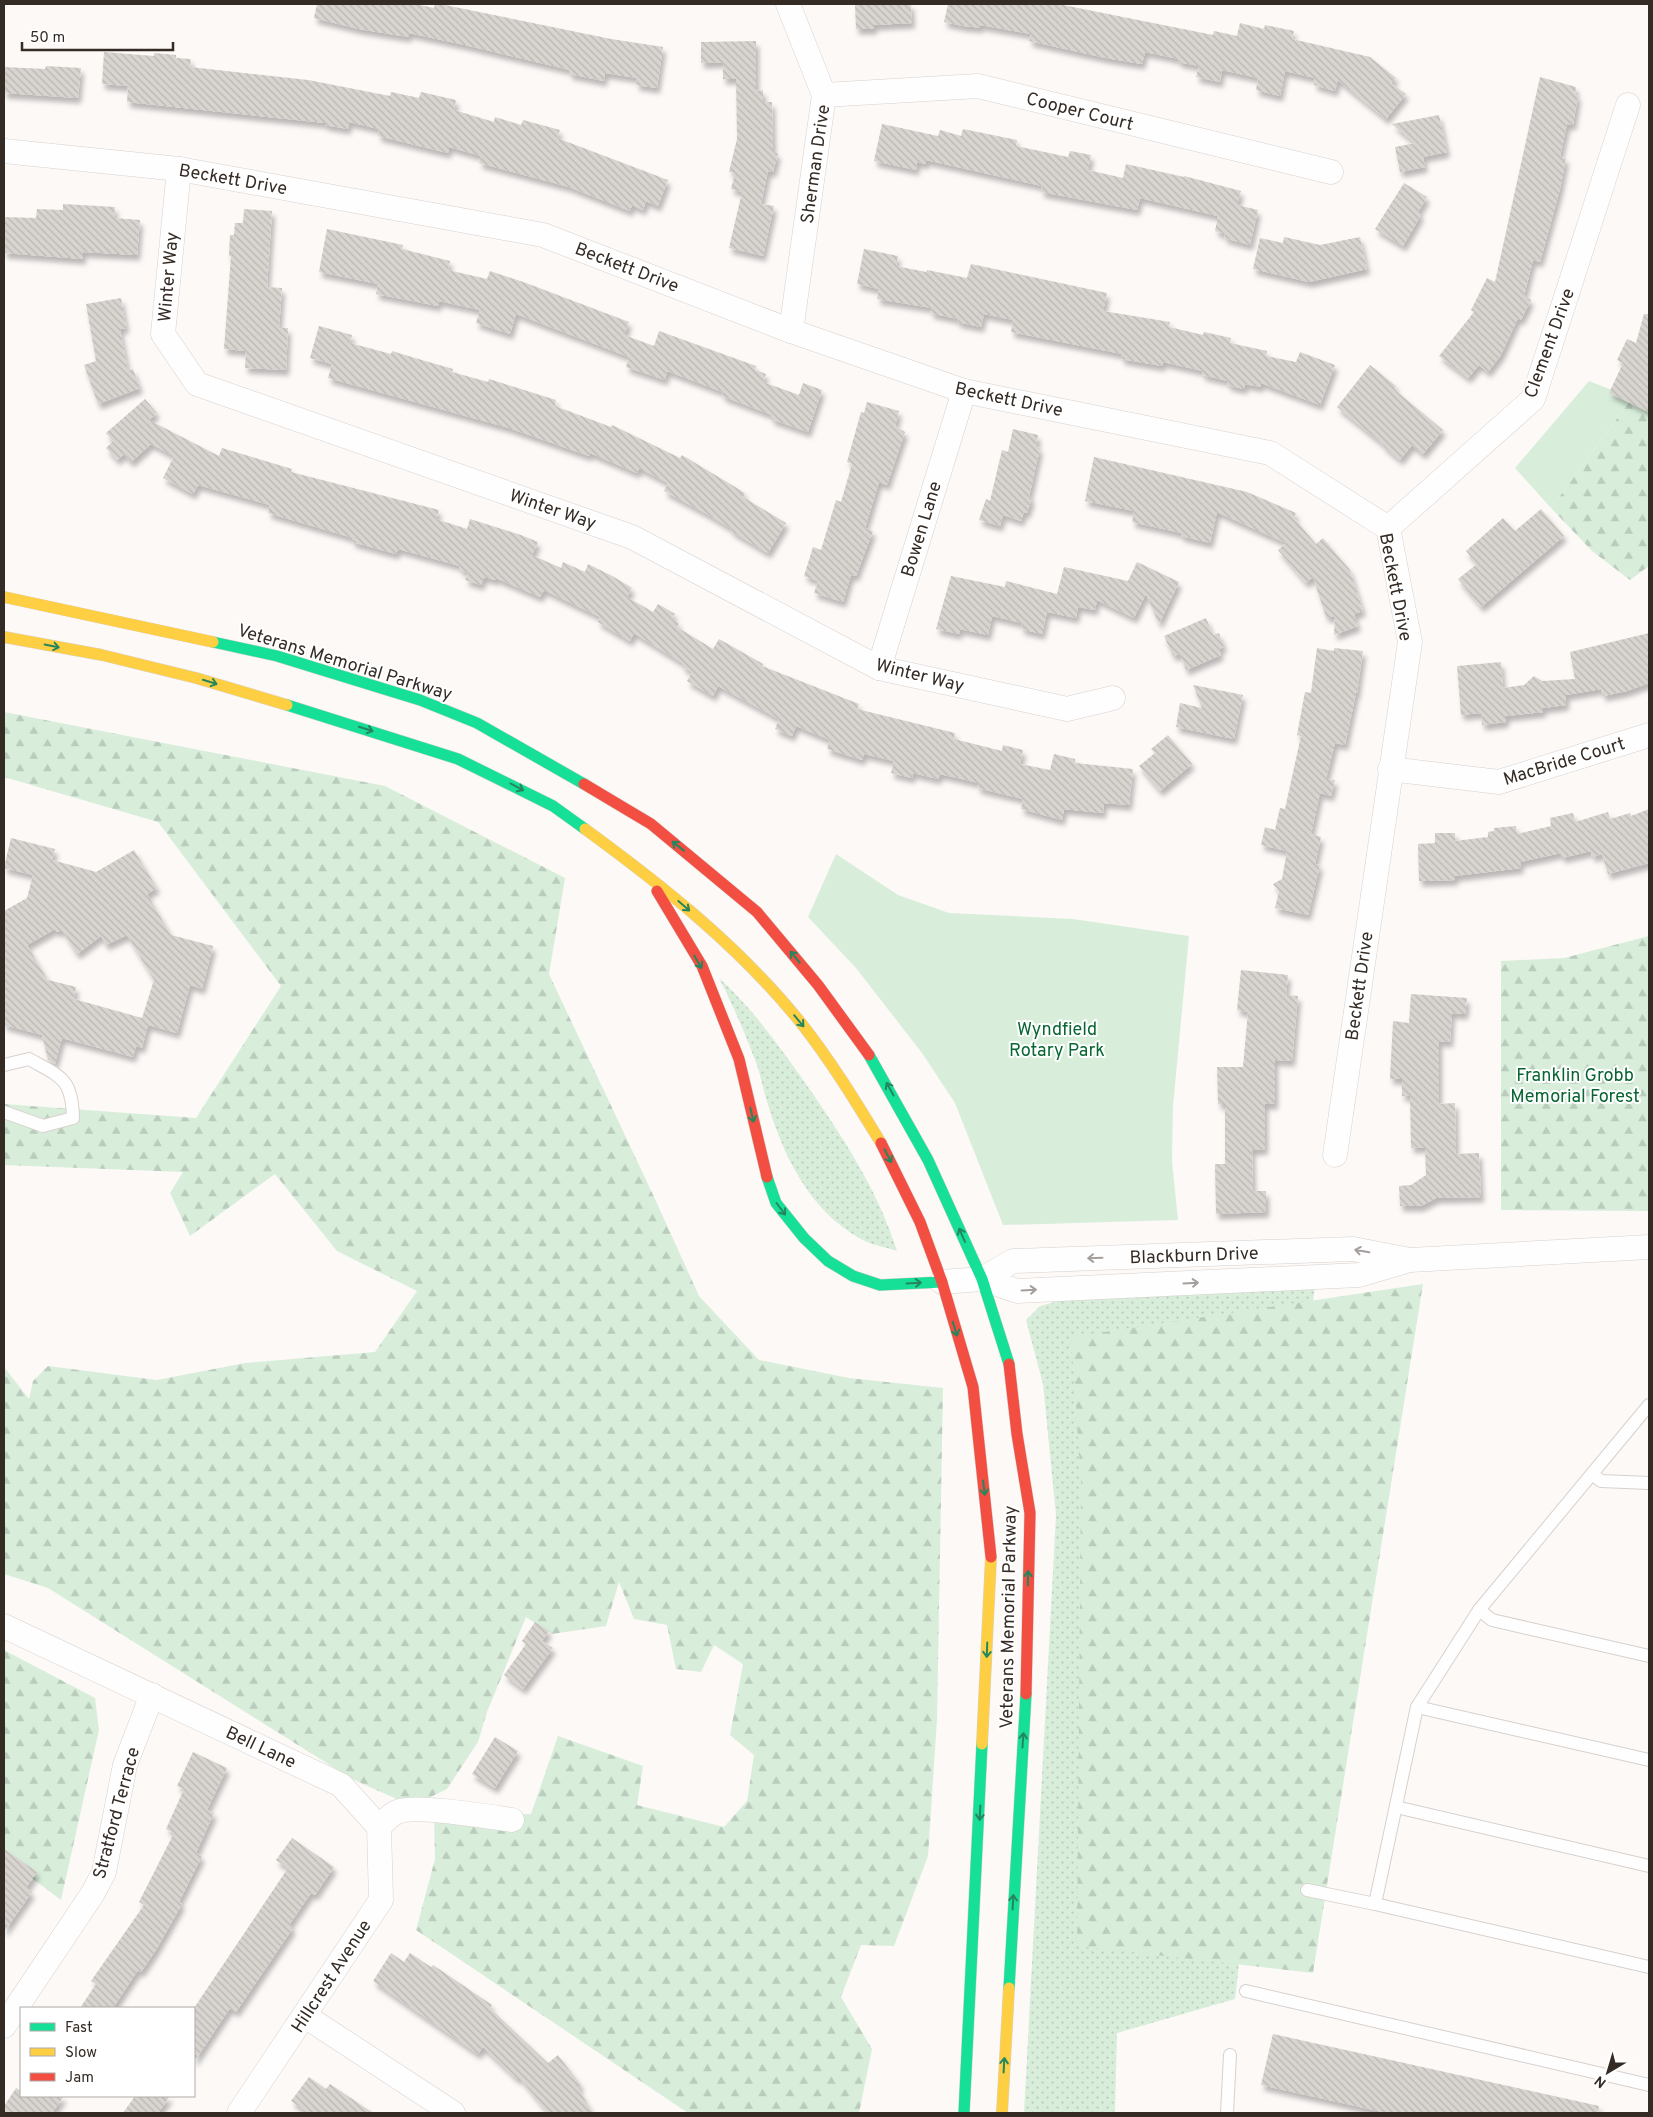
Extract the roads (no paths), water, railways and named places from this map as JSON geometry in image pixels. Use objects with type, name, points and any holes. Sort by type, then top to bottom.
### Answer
[{"type":"main road","name":"Veterans Memorial Parkway","points":[[4,597],[77,611],[277,656],[420,700],[477,723],[538,756],[650,824],[757,912],[818,985],[864,1046],[928,1160],[982,1279],[1011,1370],[1017,1434],[1030,1513],[1027,1677],[1002,2113]]},
{"type":"main road","name":"Veterans Memorial Parkway","points":[[4,637],[102,656],[196,678],[458,759],[553,806],[647,874],[736,951],[801,1023],[849,1090],[886,1153],[920,1222],[942,1282],[973,1387],[991,1551],[964,2113]]},
{"type":"main road","points":[[647,874],[702,966],[738,1059],[763,1164],[776,1203],[804,1238],[828,1261],[853,1276],[880,1285],[942,1282]]},
{"type":"street","name":"Sherman Drive","points":[[788,4],[824,95],[791,331]]},
{"type":"street","name":"Cooper Court","points":[[824,95],[978,86],[1331,172]]},
{"type":"street","name":"Clement Drive","points":[[1388,528],[1533,399],[1628,105]]},
{"type":"street","name":"Beckett Drive","points":[[4,151],[179,169],[543,235],[791,331],[964,391],[1270,453],[1388,528],[1410,642],[1335,1155]]},
{"type":"street","name":"Winter Way","points":[[179,169],[163,334],[197,384],[632,537],[879,668],[1067,709],[1113,698]]},
{"type":"street","name":"Bowen Lane","points":[[879,668],[964,391]]},
{"type":"street","name":"MacBride Court","points":[[1390,769],[1499,782],[1649,735]]},
{"type":"street","name":"Blackburn Drive","points":[[942,1282],[982,1279],[1017,1291],[1359,1275],[1410,1260],[1649,1247]]},
{"type":"street","name":"Bell Lane","points":[[4,1626],[152,1694],[341,1785],[379,1827]]},
{"type":"street","name":"Stratford Terrace","points":[[4,2026],[93,1893],[104,1872],[125,1764],[152,1694]]},
{"type":"street","points":[[379,1827],[398,1811],[423,1810],[512,1820]]},
{"type":"street","name":"Hillcrest Avenue","points":[[239,2113],[306,2016],[381,1900],[379,1827]]},
{"type":"street","points":[[306,2016],[453,2113]]},
{"type":"lane","points":[[4,1065],[29,1059],[61,1077],[72,1095],[73,1118],[43,1126],[4,1112]]},
{"type":"lane","points":[[1375,1904],[1417,1706],[1479,1610],[1649,1405]]},
{"type":"lane","points":[[1592,1474],[1601,1481],[1649,1483]]},
{"type":"lane","points":[[1479,1610],[1492,1620],[1649,1656]]},
{"type":"lane","points":[[1417,1706],[1649,1760]]},
{"type":"lane","points":[[1396,1807],[1649,1866]]},
{"type":"lane","points":[[1307,1890],[1649,1965]]},
{"type":"lane","points":[[1246,1991],[1649,2085]]},
{"type":"lane","points":[[1227,2113],[1230,2055]]},
{"type":"park label","name":"Wyndfield Rotary Park","points":[[1057,1039]]},
{"type":"park label","name":"Franklin Grobb Memorial Forest","points":[[1575,1085]]}]
